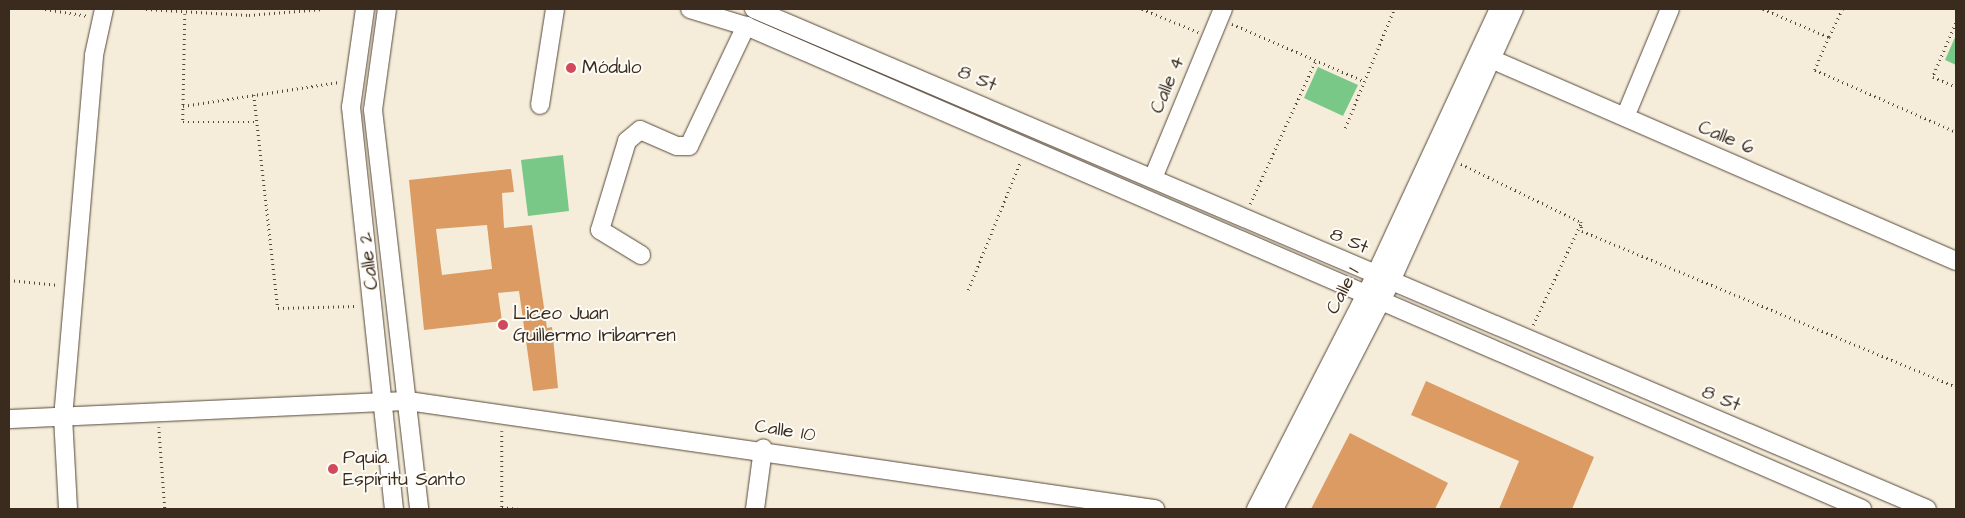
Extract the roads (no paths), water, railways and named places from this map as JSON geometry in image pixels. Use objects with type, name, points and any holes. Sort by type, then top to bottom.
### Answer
[{"type":"street","name":"Calle 2","points":[[366,9],[353,79],[351,107],[394,509]]},
{"type":"street","name":"Calle 2","points":[[388,9],[373,110],[419,509]]},
{"type":"street","points":[[540,106],[555,9]]},
{"type":"street","points":[[690,9],[746,26],[1380,303],[1862,509]]},
{"type":"street","name":"8 St","points":[[754,9],[1152,178],[1526,340],[1928,509]]},
{"type":"street","name":"Calle 1","points":[[1256,509],[1364,295],[1383,279],[1446,157],[1485,57],[1499,9]]},
{"type":"street","name":"Calle 1","points":[[1274,509],[1380,303],[1383,279],[1485,57],[1514,9]]},
{"type":"street","points":[[1625,117],[1670,9]]},
{"type":"street","points":[[68,509],[63,418],[102,14]]},
{"type":"street","name":"Calle 4","points":[[1152,178],[1221,14]]},
{"type":"street","points":[[641,255],[600,230],[627,141],[640,130],[677,146],[689,146],[746,26]]},
{"type":"street","name":"Calle 6","points":[[1485,57],[1956,260]]},
{"type":"street","name":"Calle 10","points":[[9,419],[408,401],[502,417],[763,449],[1155,509]]},
{"type":"street","points":[[755,509],[763,449]]},
{"type":"place","name":"Módulo","points":[[571,68]]},
{"type":"place","name":"Liceo Juan Guillermo Iribarren","points":[[503,325]]},
{"type":"place","name":"Pquia. Espíritu Santo","points":[[333,469]]}]
